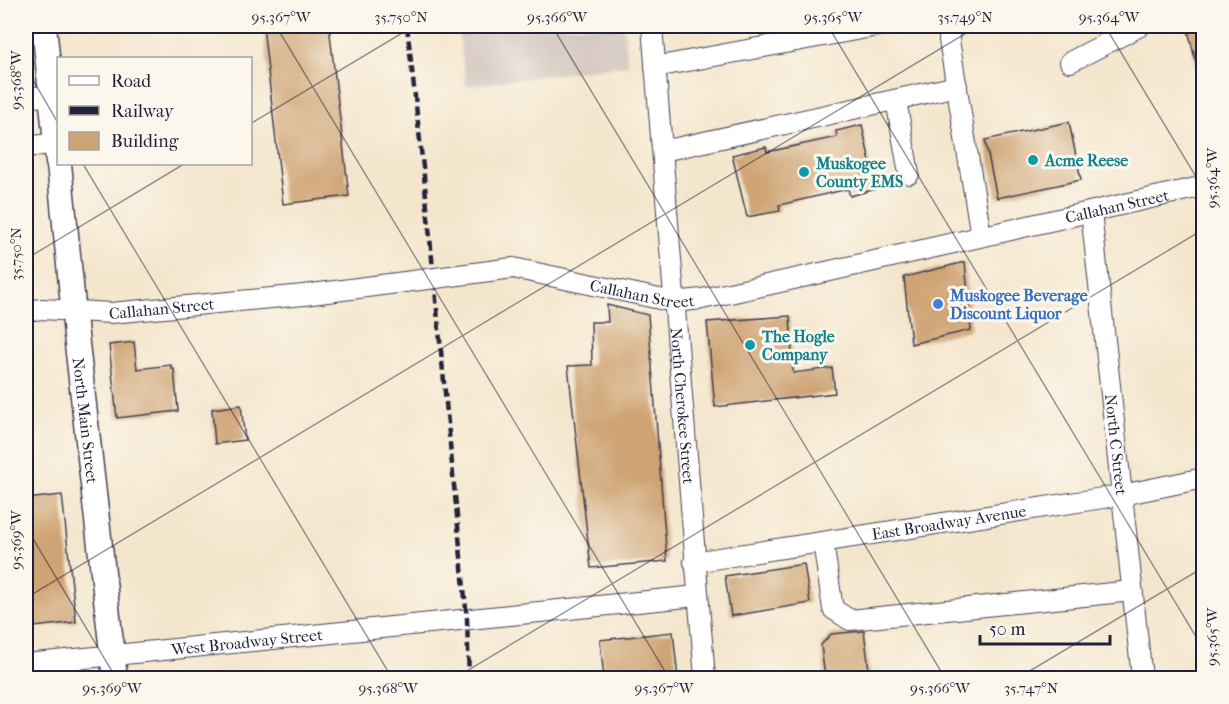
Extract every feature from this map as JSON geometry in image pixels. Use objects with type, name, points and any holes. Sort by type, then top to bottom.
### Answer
[{"type":"main road","name":"North Main Street","points":[[45,26],[57,146]]},
{"type":"main road","name":"North Main Street","points":[[59,165],[116,678]]},
{"type":"street","name":"North Cherokee Street","points":[[652,26],[705,678]]},
{"type":"street","points":[[655,67],[877,26]]},
{"type":"street","points":[[950,26],[949,40],[981,236]]},
{"type":"street","points":[[1070,62],[1140,26]]},
{"type":"street","points":[[663,151],[957,87]]},
{"type":"street","points":[[26,98],[52,95]]},
{"type":"street","points":[[896,100],[909,174]]},
{"type":"street","points":[[26,147],[57,156]]},
{"type":"street","name":"Callahan Street","points":[[26,311],[42,309],[111,313],[304,295],[513,268],[674,302],[702,299],[1203,186]]},
{"type":"street","name":"North C Street","points":[[1090,212],[1142,678]]},
{"type":"street","name":"East Broadway Avenue","points":[[694,562],[1122,495],[1203,478]]},
{"type":"street","points":[[823,542],[833,609],[850,620],[1132,591]]},
{"type":"street","name":"West Broadway Street","points":[[26,664],[697,596]]},
{"type":"shaded area","points":[[458,26],[624,26],[628,65],[466,86]]},
{"type":"building","points":[[263,26],[329,26],[349,196],[283,204]]},
{"type":"building","points":[[1187,26],[1203,26],[1203,70],[1198,71]]},
{"type":"building","name":"Acme Reese","points":[[1069,122],[1081,180],[997,198],[985,140]]},
{"type":"building","name":"Muskogee County EMS","points":[[862,125],[876,189],[850,196],[848,189],[779,205],[780,211],[747,217],[732,155],[766,147],[767,152],[837,137],[836,131]]},
{"type":"building","name":"Muskogee Beverage Discount Liquor","points":[[965,262],[971,330],[911,344],[904,277]]},
{"type":"building","points":[[607,305],[648,315],[667,561],[591,568],[568,366],[592,365],[591,322],[608,322]]},
{"type":"building","name":"The Hogle Company","points":[[790,316],[793,373],[832,368],[835,393],[715,407],[707,322]]},
{"type":"building","points":[[134,342],[137,369],[171,365],[171,369],[174,369],[178,411],[117,418],[109,345]]},
{"type":"building","points":[[241,405],[245,440],[215,444],[212,409]]},
{"type":"building","points":[[62,495],[76,622],[26,628],[26,499]]},
{"type":"building","points":[[804,564],[810,603],[731,616],[725,576]]},
{"type":"building","points":[[864,631],[870,678],[825,678],[821,645],[831,634]]},
{"type":"building","points":[[673,632],[678,678],[604,678],[600,640]]},
{"type":"railway","points":[[407,26],[424,176],[467,619],[469,678]]},
{"type":"place","name":"Acme Reese","points":[[1033,160]]},
{"type":"place","name":"Muskogee County EMS","points":[[804,172]]},
{"type":"place","name":"Muskogee Beverage Discount Liquor","points":[[938,304]]},
{"type":"place","name":"The Hogle Company","points":[[750,345]]}]
